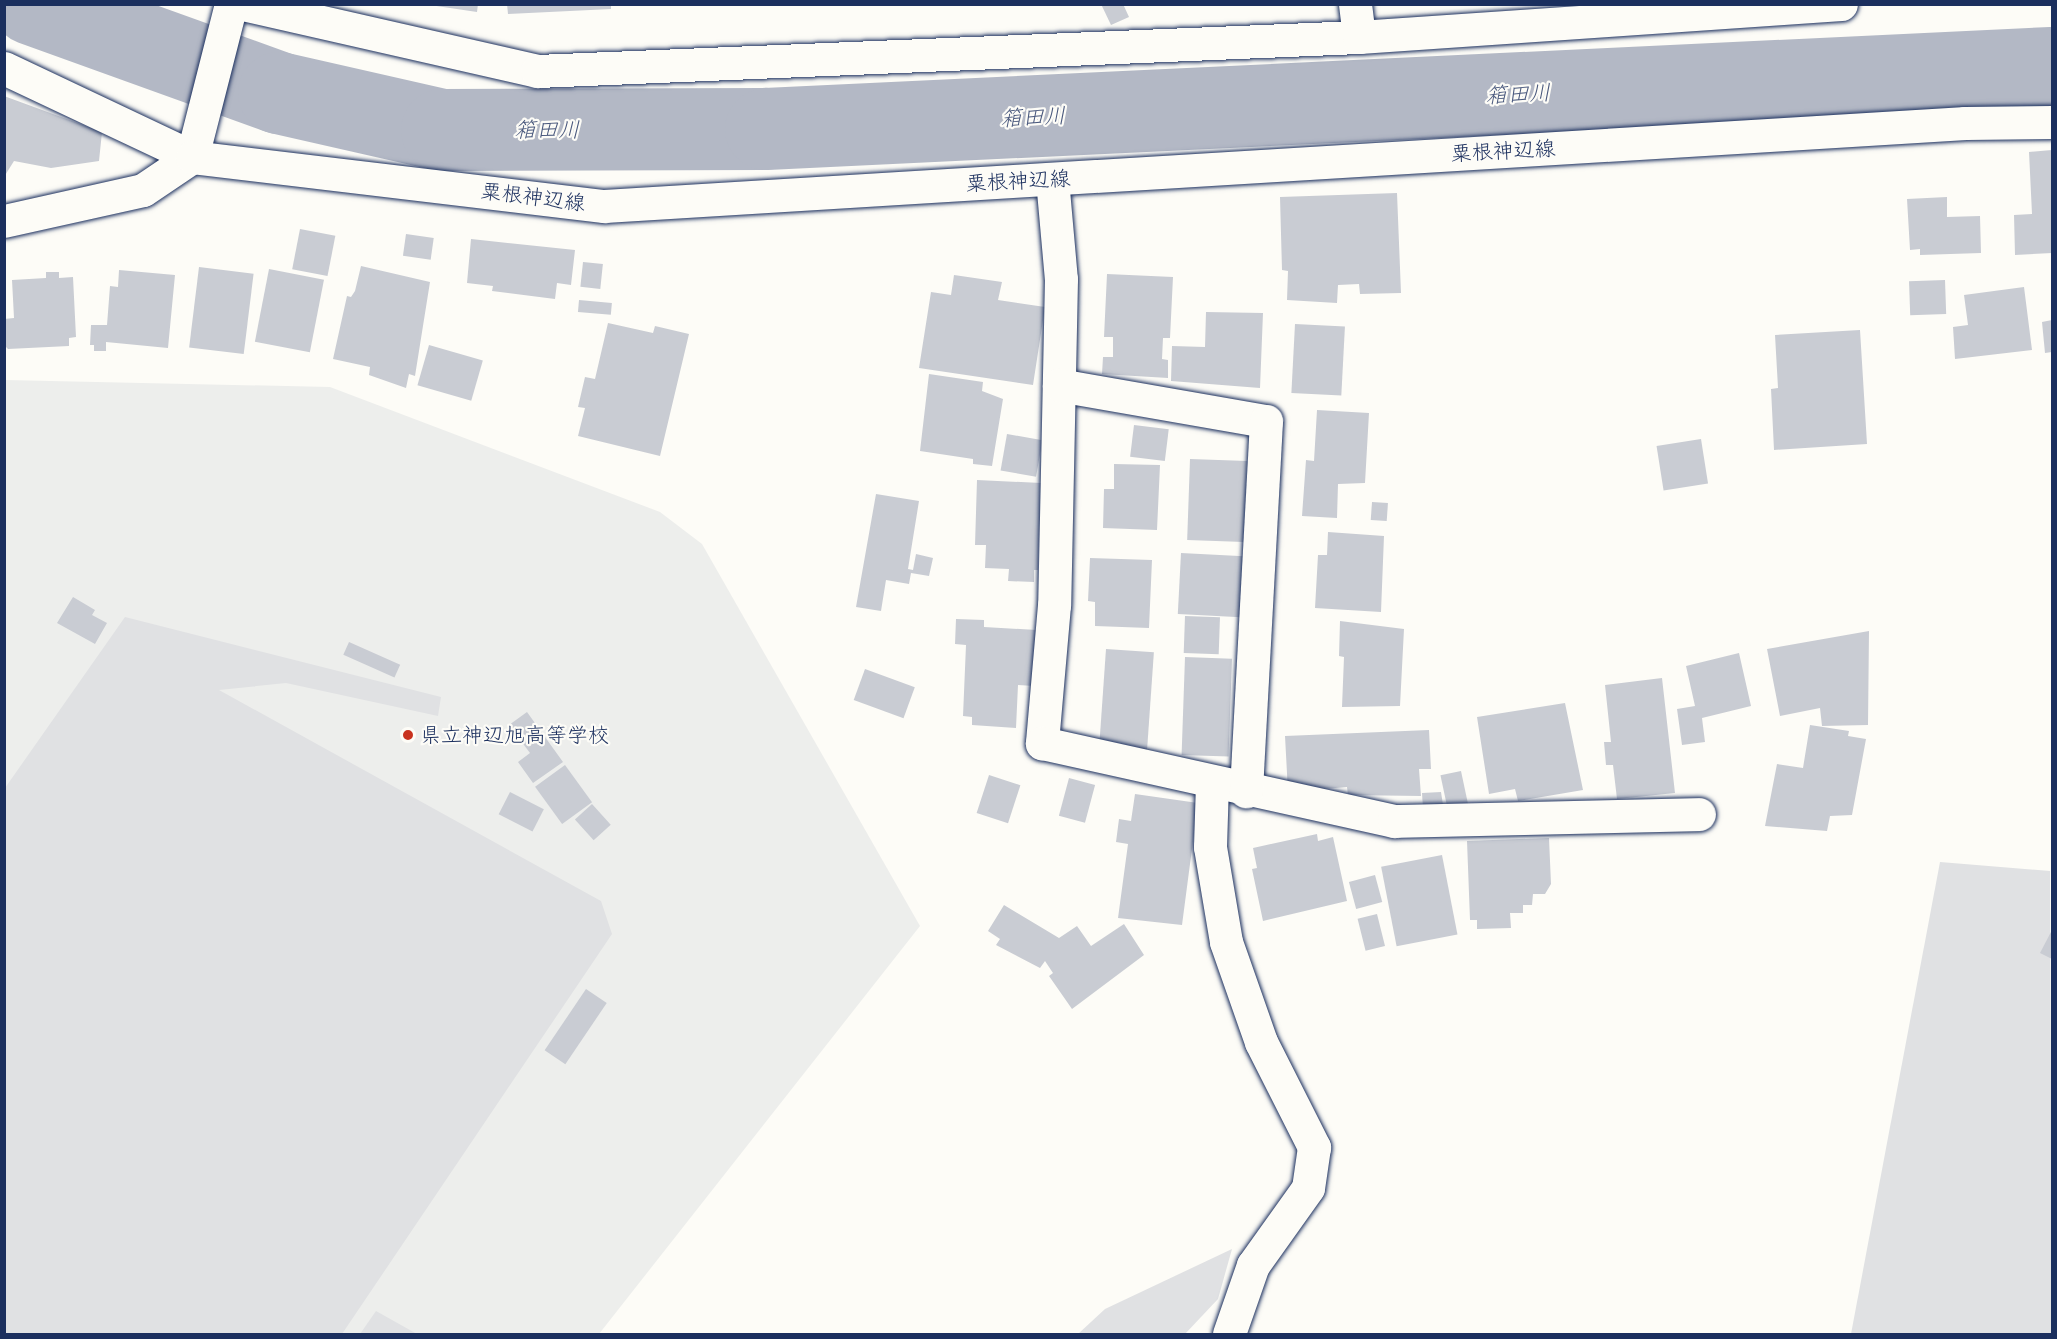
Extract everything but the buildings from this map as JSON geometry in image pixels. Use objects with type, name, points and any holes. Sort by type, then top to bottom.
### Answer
[{"type":"street","points":[[1355,4],[1359,37]]},
{"type":"street","points":[[4,221],[143,190],[196,147],[234,10],[537,71],[1359,37],[1841,4]]},
{"type":"street","name":"粟根神辺線","points":[[4,68],[196,147],[604,206],[1965,123],[2052,122]]},
{"type":"street","points":[[1052,179],[1061,279],[1053,605],[1042,743],[1246,791],[1394,821],[1699,814]]},
{"type":"street","points":[[1059,386],[1266,421],[1246,791]]},
{"type":"street","points":[[1212,783],[1210,847],[1226,942],[1261,1042],[1314,1147],[1308,1188],[1252,1264],[1229,1335]]},
{"type":"shaded area","name":"県立神辺旭高等学校","points":[[5,380],[330,387],[660,512],[702,544],[920,926],[599,1334],[5,1334]]},
{"type":"shaded area","points":[[125,617],[441,697],[438,716],[286,683],[219,690],[601,901],[612,934],[342,1334],[5,1334],[5,788]]},
{"type":"shaded area","points":[[1940,862],[2050,871],[2052,1334],[1851,1334]]},
{"type":"shaded area","points":[[1232,1249],[1218,1299],[1185,1334],[1078,1334],[1105,1309]]},
{"type":"shaded area","points":[[376,1311],[417,1334],[360,1334]]},
{"type":"waterway","name":"箱田川","points":[[32,4],[279,93],[442,130],[766,129],[2052,68]]},
{"type":"place","name":"県立神辺旭高等学校","points":[[408,735]]}]
